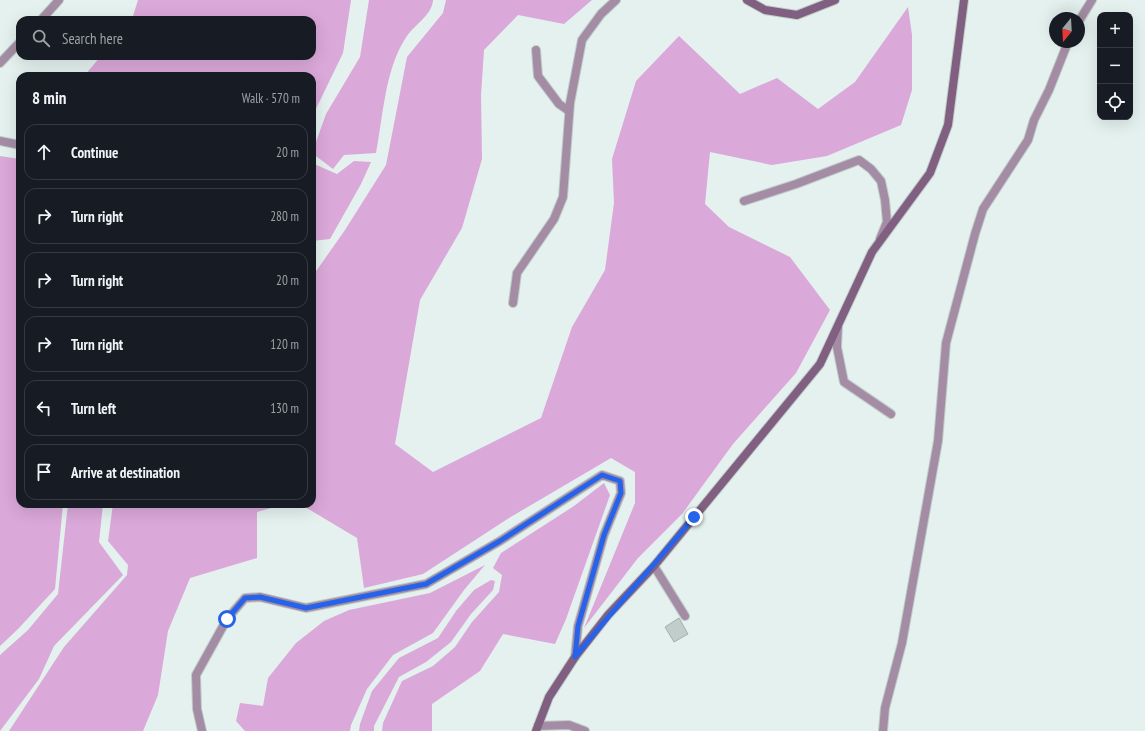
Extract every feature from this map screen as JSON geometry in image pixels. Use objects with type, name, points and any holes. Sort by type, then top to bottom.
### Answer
[{"type":"street","points":[[45,16],[59,0]]},
{"type":"street","points":[[513,303],[517,273],[554,219],[563,197],[569,110],[582,40],[601,14],[616,0]]},
{"type":"street","points":[[747,0],[766,10],[798,15],[835,0]]},
{"type":"street","points":[[585,731],[569,725],[537,729],[548,697],[575,657],[608,615],[654,566],[820,364],[872,252],[930,173],[948,125],[964,0]]},
{"type":"street","points":[[1085,12],[1092,0]]},
{"type":"street","points":[[2,61],[16,46]]},
{"type":"street","points":[[883,731],[885,708],[904,635],[938,441],[946,343],[975,234],[983,209],[1028,140],[1034,120],[1049,90],[1066,48]]},
{"type":"street","points":[[0,50],[2,61]]},
{"type":"street","points":[[536,50],[538,76],[559,104],[569,110]]},
{"type":"street","points":[[0,141],[16,143]]},
{"type":"street","points":[[744,201],[796,184],[859,160],[871,169],[881,181],[884,194],[886,222],[878,244]]},
{"type":"street","points":[[838,326],[837,347],[844,382],[891,414]]},
{"type":"street","points":[[202,731],[197,709],[196,675],[227,619],[245,598],[260,597],[306,608],[426,584],[500,541],[602,475],[620,481],[621,493],[604,535],[578,626],[575,657]]},
{"type":"street","points":[[654,566],[686,616]]},
{"type":"shaded area","points":[[138,0],[351,0],[343,53],[316,109],[316,72],[87,72],[98,60],[316,60],[316,16],[133,16]]},
{"type":"shaded area","points":[[369,0],[433,0],[432,6],[426,16],[408,34],[398,51],[389,79],[376,153],[344,155],[333,169],[316,156],[316,142],[326,114],[360,57]]},
{"type":"shaded area","points":[[446,0],[592,0],[564,24],[518,15],[484,50],[481,95],[482,159],[462,228],[420,300],[395,444],[433,472],[541,418],[572,327],[605,270],[614,203],[612,159],[636,81],[679,36],[740,94],[777,78],[818,109],[855,82],[908,7],[912,35],[912,90],[901,125],[827,156],[772,165],[710,152],[705,204],[729,227],[790,257],[830,310],[796,373],[733,444],[682,514],[638,558],[584,628],[635,503],[635,472],[611,458],[509,518],[423,574],[364,588],[357,538],[307,508],[316,508],[316,271],[345,230],[386,165],[407,57],[443,13]]},
{"type":"shaded area","points":[[0,156],[16,158],[16,508],[63,508],[55,589],[0,646]]},
{"type":"shaded area","points":[[354,161],[371,162],[361,184],[330,239],[316,241],[316,165],[337,174]]},
{"type":"shaded area","points":[[604,483],[610,495],[566,619],[555,644],[503,634],[480,671],[432,704],[432,731],[382,731],[383,723],[402,681],[433,666],[455,647],[472,622],[499,592],[502,575],[493,568],[501,553],[574,506]]},
{"type":"shaded area","points":[[68,508],[103,508],[99,542],[123,575],[54,646],[39,679],[0,731],[0,655],[28,630],[58,594]]},
{"type":"shaded area","points":[[112,508],[271,508],[257,512],[257,558],[190,578],[168,631],[158,695],[143,731],[9,731],[64,647],[127,575],[128,565],[108,541]]},
{"type":"shaded area","points":[[485,565],[464,590],[433,633],[393,655],[367,689],[351,725],[350,731],[245,731],[236,721],[240,703],[263,706],[268,678],[296,643],[324,621],[349,610],[430,593]]},
{"type":"shaded area","points":[[491,580],[495,581],[493,590],[471,614],[451,642],[426,662],[399,677],[374,726],[374,731],[359,731],[360,724],[372,691],[399,658],[438,638],[456,611],[474,590]]},
{"type":"building","points":[[679,618],[688,634],[674,642],[665,627]]},
{"type":"route","points":[[227,619],[245,598],[260,597],[306,608],[426,584],[500,541],[602,475],[620,481],[621,493],[604,535],[578,626],[575,657],[608,615],[654,566],[694,517]]}]
